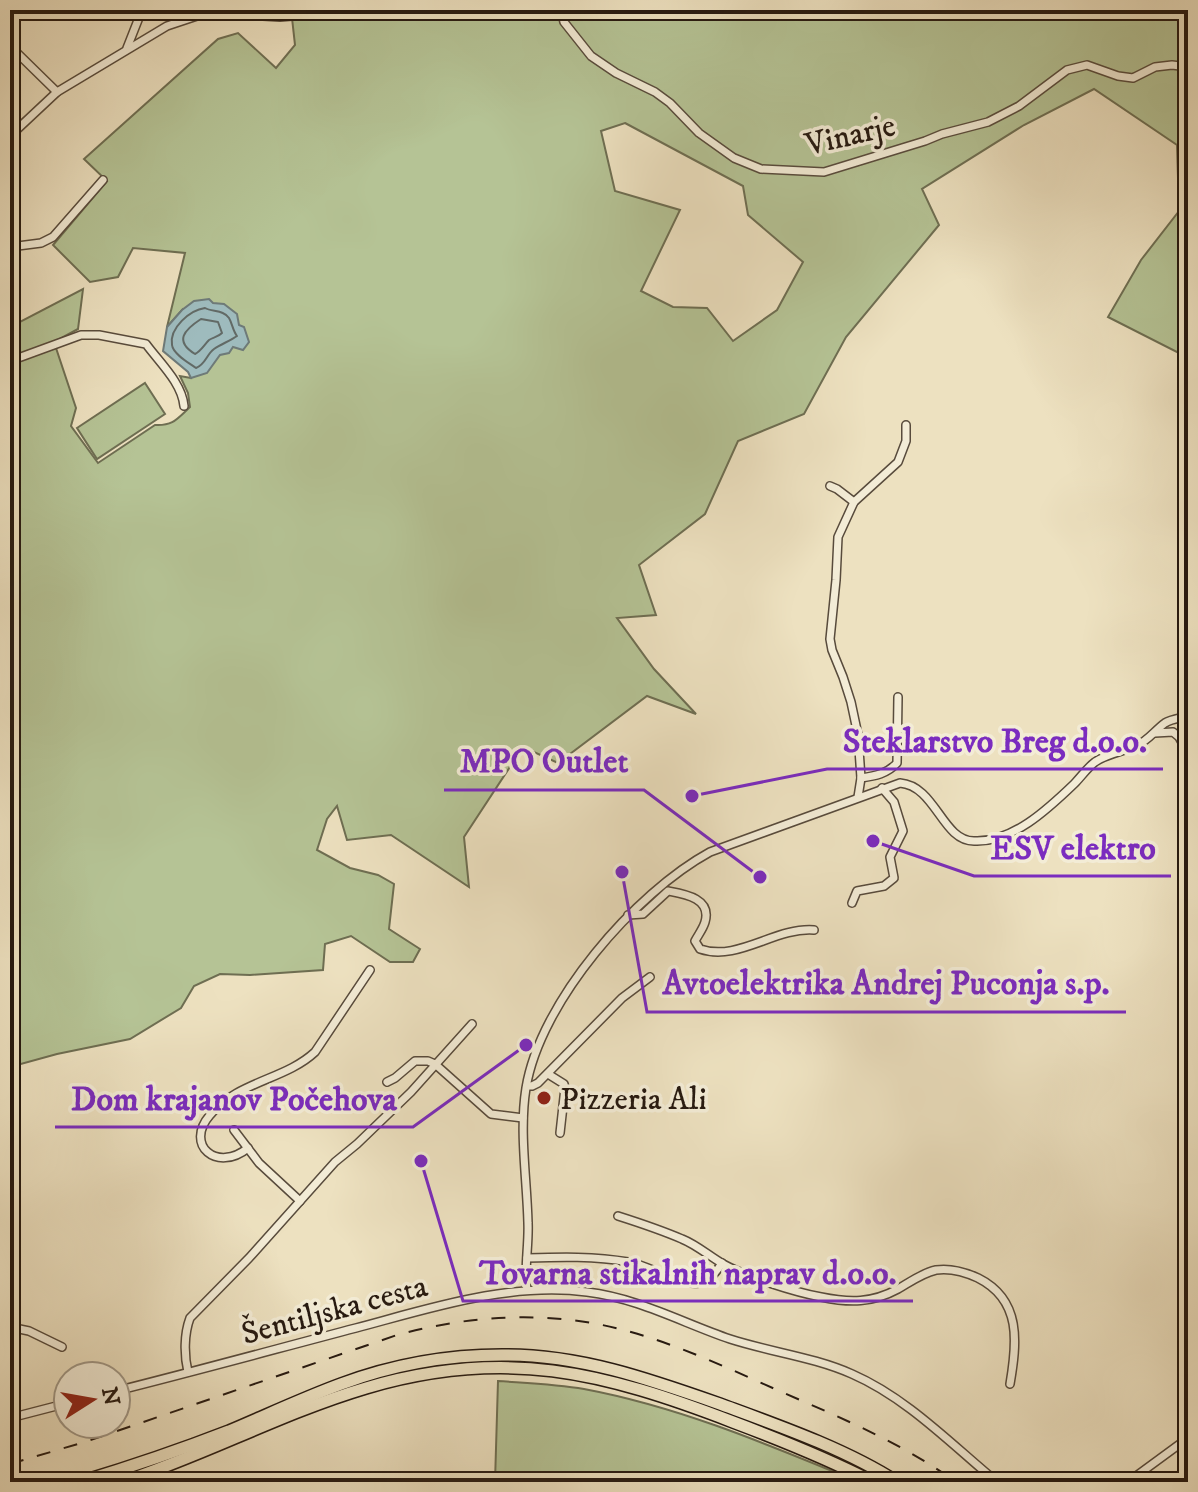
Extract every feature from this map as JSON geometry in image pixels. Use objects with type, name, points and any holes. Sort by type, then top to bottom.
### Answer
[{"type":"highway","points":[[80,1482],[146,1462],[342,1383],[427,1361],[505,1355],[598,1365],[653,1380],[834,1450],[897,1482]]},
{"type":"highway","points":[[122,1482],[363,1389],[433,1372],[507,1366],[571,1373],[625,1385],[783,1441],[873,1482]]},
{"type":"street","points":[[10,21],[27,10]]},
{"type":"street","points":[[127,48],[142,10]]},
{"type":"street","points":[[10,136],[57,92],[167,26],[197,16],[233,13],[280,17],[308,10]]},
{"type":"street","name":"Vinarje","points":[[561,10],[564,22],[591,56],[616,73],[655,92],[699,133],[734,158],[761,169],[824,172],[988,122],[1019,106],[1067,70],[1087,65],[1133,78],[1155,67],[1188,67]]},
{"type":"street","points":[[10,46],[57,92]]},
{"type":"street","points":[[10,247],[41,243],[53,237],[103,180]]},
{"type":"street","points":[[10,361],[81,335],[99,335],[146,344],[180,389],[184,406]]},
{"type":"street","points":[[860,786],[858,735],[851,702],[830,639],[838,537],[854,502],[895,467],[906,441],[906,425]]},
{"type":"street","points":[[830,486],[854,502]]},
{"type":"street","points":[[527,1290],[528,1223],[523,1118],[527,1086],[532,1063],[571,985],[628,915],[689,864],[891,769],[897,763],[898,697]]},
{"type":"street","points":[[860,786],[882,788],[909,784],[920,789],[954,832],[965,841],[983,841],[1024,825],[1074,784],[1093,763],[1107,755],[1137,746],[1166,722],[1188,716]]},
{"type":"street","points":[[1155,733],[1173,732],[1188,753]]},
{"type":"street","points":[[852,903],[857,891],[884,886],[894,878],[890,857],[903,831],[894,802],[882,788]]},
{"type":"street","points":[[628,915],[643,914],[668,891],[692,896],[701,904],[706,916],[695,941],[700,949],[707,952],[729,951],[786,932],[814,930]]},
{"type":"street","points":[[248,1148],[229,1158],[219,1158],[209,1153],[202,1143],[201,1131],[209,1116],[243,1089],[288,1070],[315,1052],[370,970]]},
{"type":"street","points":[[527,1086],[538,1083],[622,998],[650,977]]},
{"type":"street","points":[[188,1372],[185,1341],[190,1318],[334,1164],[411,1092],[472,1024]]},
{"type":"street","points":[[387,1082],[415,1061],[428,1061],[491,1114],[523,1118]]},
{"type":"street","points":[[548,1074],[564,1084],[565,1088],[560,1133]]},
{"type":"street","points":[[234,1130],[279,1182],[300,1201]]},
{"type":"street","points":[[618,1216],[684,1240],[740,1272],[807,1294],[852,1302],[878,1298],[932,1271],[967,1273],[996,1290],[1008,1307],[1015,1330],[1010,1384]]},
{"type":"street","points":[[527,1258],[630,1262],[671,1277],[699,1283],[709,1279],[722,1263]]},
{"type":"street","name":"Šentiljska cesta","points":[[132,1387],[475,1298],[527,1290],[567,1290],[634,1302],[725,1337],[851,1373],[906,1406],[997,1482]]},
{"type":"street","points":[[10,1327],[29,1331],[62,1347]]},
{"type":"street","points":[[10,1418],[52,1407]]},
{"type":"street","points":[[1128,1482],[1188,1438]]},
{"type":"green space","points":[[316,10],[1188,10],[1188,364],[1183,355],[1108,317],[1141,260],[1179,211],[1177,145],[1094,89],[1024,125],[922,189],[939,225],[846,337],[804,414],[738,441],[705,514],[639,565],[656,615],[617,618],[654,669],[696,714],[647,696],[558,763],[523,747],[464,837],[469,887],[391,835],[347,840],[337,806],[327,819],[317,850],[350,868],[378,875],[394,884],[389,929],[420,949],[413,962],[390,962],[351,936],[325,944],[323,970],[220,974],[194,986],[181,1008],[130,1039],[10,1067],[10,327],[83,289],[78,329],[54,342],[76,408],[71,426],[98,463],[155,425],[174,421],[190,407],[180,376],[191,378],[182,310],[167,327],[185,253],[133,248],[118,277],[90,282],[53,245],[107,181],[84,159],[218,39],[238,33],[276,68],[295,45],[292,18]],"holes":[[[625,123],[743,186],[748,215],[803,262],[777,310],[733,341],[707,308],[673,307],[641,291],[680,210],[615,191],[601,131]]]},
{"type":"green space","points":[[145,383],[165,414],[97,459],[77,428]]},
{"type":"green space","points":[[498,1381],[573,1387],[655,1406],[724,1428],[859,1482],[495,1482]]},
{"type":"water","points":[[209,299],[213,303],[224,304],[237,314],[239,325],[244,327],[249,342],[243,350],[233,347],[229,353],[220,355],[207,373],[191,378],[163,351],[167,327],[194,301]]},
{"type":"railway","points":[[10,1464],[88,1441],[397,1335],[455,1323],[514,1317],[602,1325],[690,1352],[873,1433],[956,1482]]},
{"type":"place","name":"Steklarstvo Breg d.o.o.","points":[[692,796]]},
{"type":"place","name":"ESV elektro","points":[[873,841]]},
{"type":"place","name":"Avtoelektrika Andrej Puconja s.p.","points":[[622,872]]},
{"type":"place","name":"MPO Outlet","points":[[760,877]]},
{"type":"place","name":"Dom krajanov Počehova","points":[[526,1045]]},
{"type":"place","name":"Pizzeria Ali","points":[[544,1098]]},
{"type":"place","name":"Tovarna stikalnih naprav d.o.o.","points":[[421,1161]]}]
